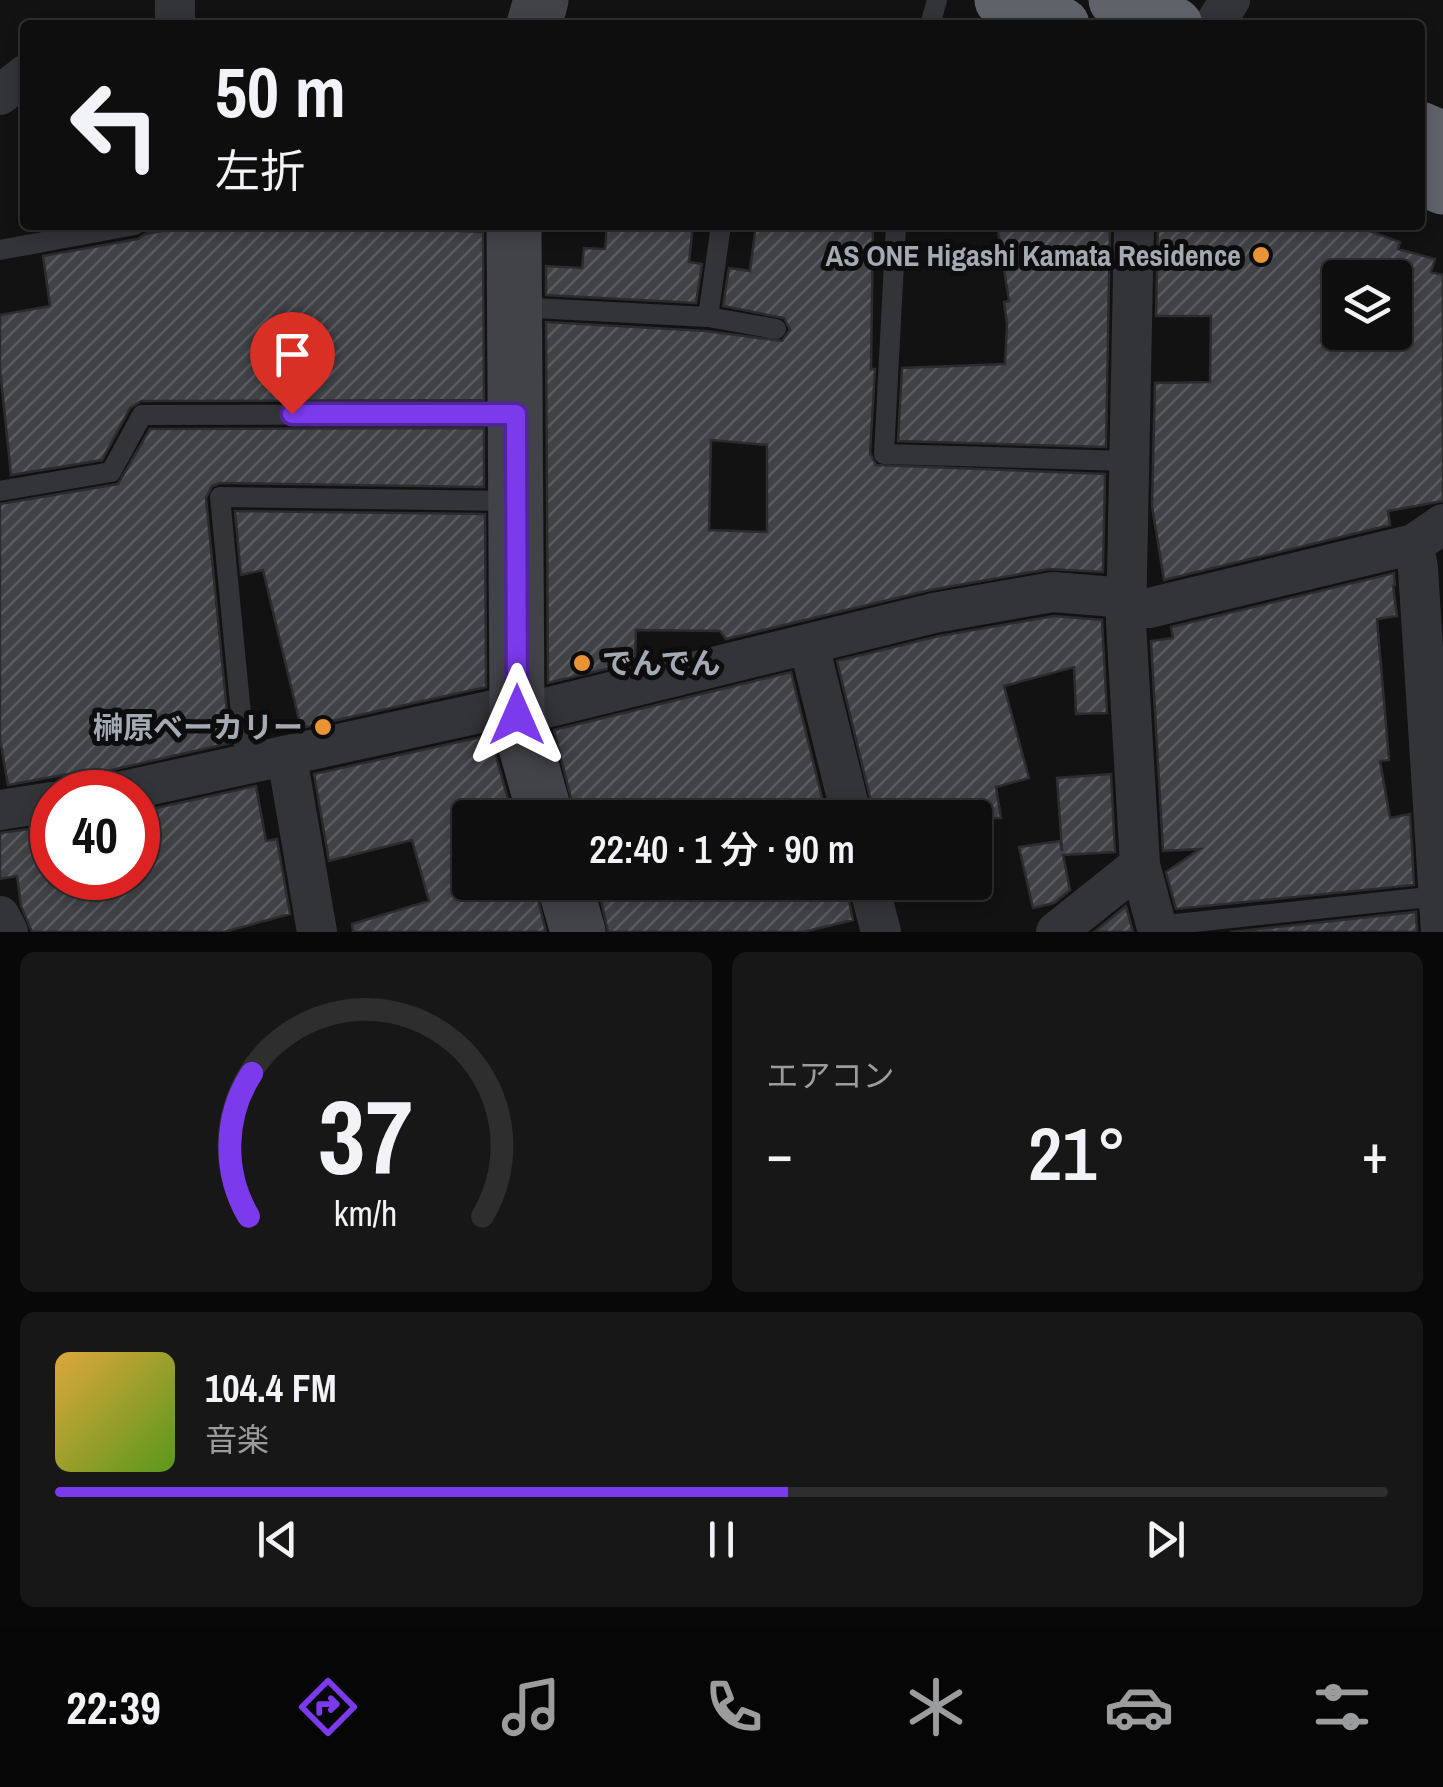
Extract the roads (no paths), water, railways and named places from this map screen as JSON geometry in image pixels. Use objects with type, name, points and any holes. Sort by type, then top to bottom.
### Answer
[{"type":"highway","points":[[1002,0],[1050,20]]},
{"type":"highway","points":[[1116,0],[1163,20]]},
{"type":"street","points":[[0,95],[20,80]]},
{"type":"street","points":[[514,230],[517,715],[541,800]]},
{"type":"street","points":[[1134,230],[1126,607],[1140,865],[1158,929]]},
{"type":"street","points":[[160,784],[498,709],[517,715],[934,614],[1053,592],[1114,597],[1126,607],[1149,608],[1428,534]]},
{"type":"street","points":[[1428,534],[1418,569],[1440,914]]},
{"type":"street","points":[[809,645],[848,800]]},
{"type":"street","points":[[287,757],[317,932]]},
{"type":"street","points":[[0,810],[30,805]]},
{"type":"street","points":[[1056,932],[1140,865]]},
{"type":"street","points":[[569,900],[578,932]]},
{"type":"street","points":[[872,900],[880,932]]},
{"type":"street","points":[[0,916],[8,932]]},
{"type":"lane","points":[[0,250],[108,230]]},
{"type":"lane","points":[[708,317],[720,230]]},
{"type":"lane","points":[[896,230],[884,454],[1127,461]]},
{"type":"lane","points":[[515,307],[708,317],[776,329]]},
{"type":"lane","points":[[0,491],[111,472],[142,414],[516,414]]},
{"type":"lane","points":[[246,766],[220,496],[517,500]]},
{"type":"lane","points":[[1158,929],[1440,914]]},
{"type":"place","name":"AS ONE Higashi Kamata Residence","points":[[1261,255]]},
{"type":"place","name":"でんでん","points":[[582,663]]},
{"type":"place","name":"榊原ベーカリー","points":[[323,727]]}]
